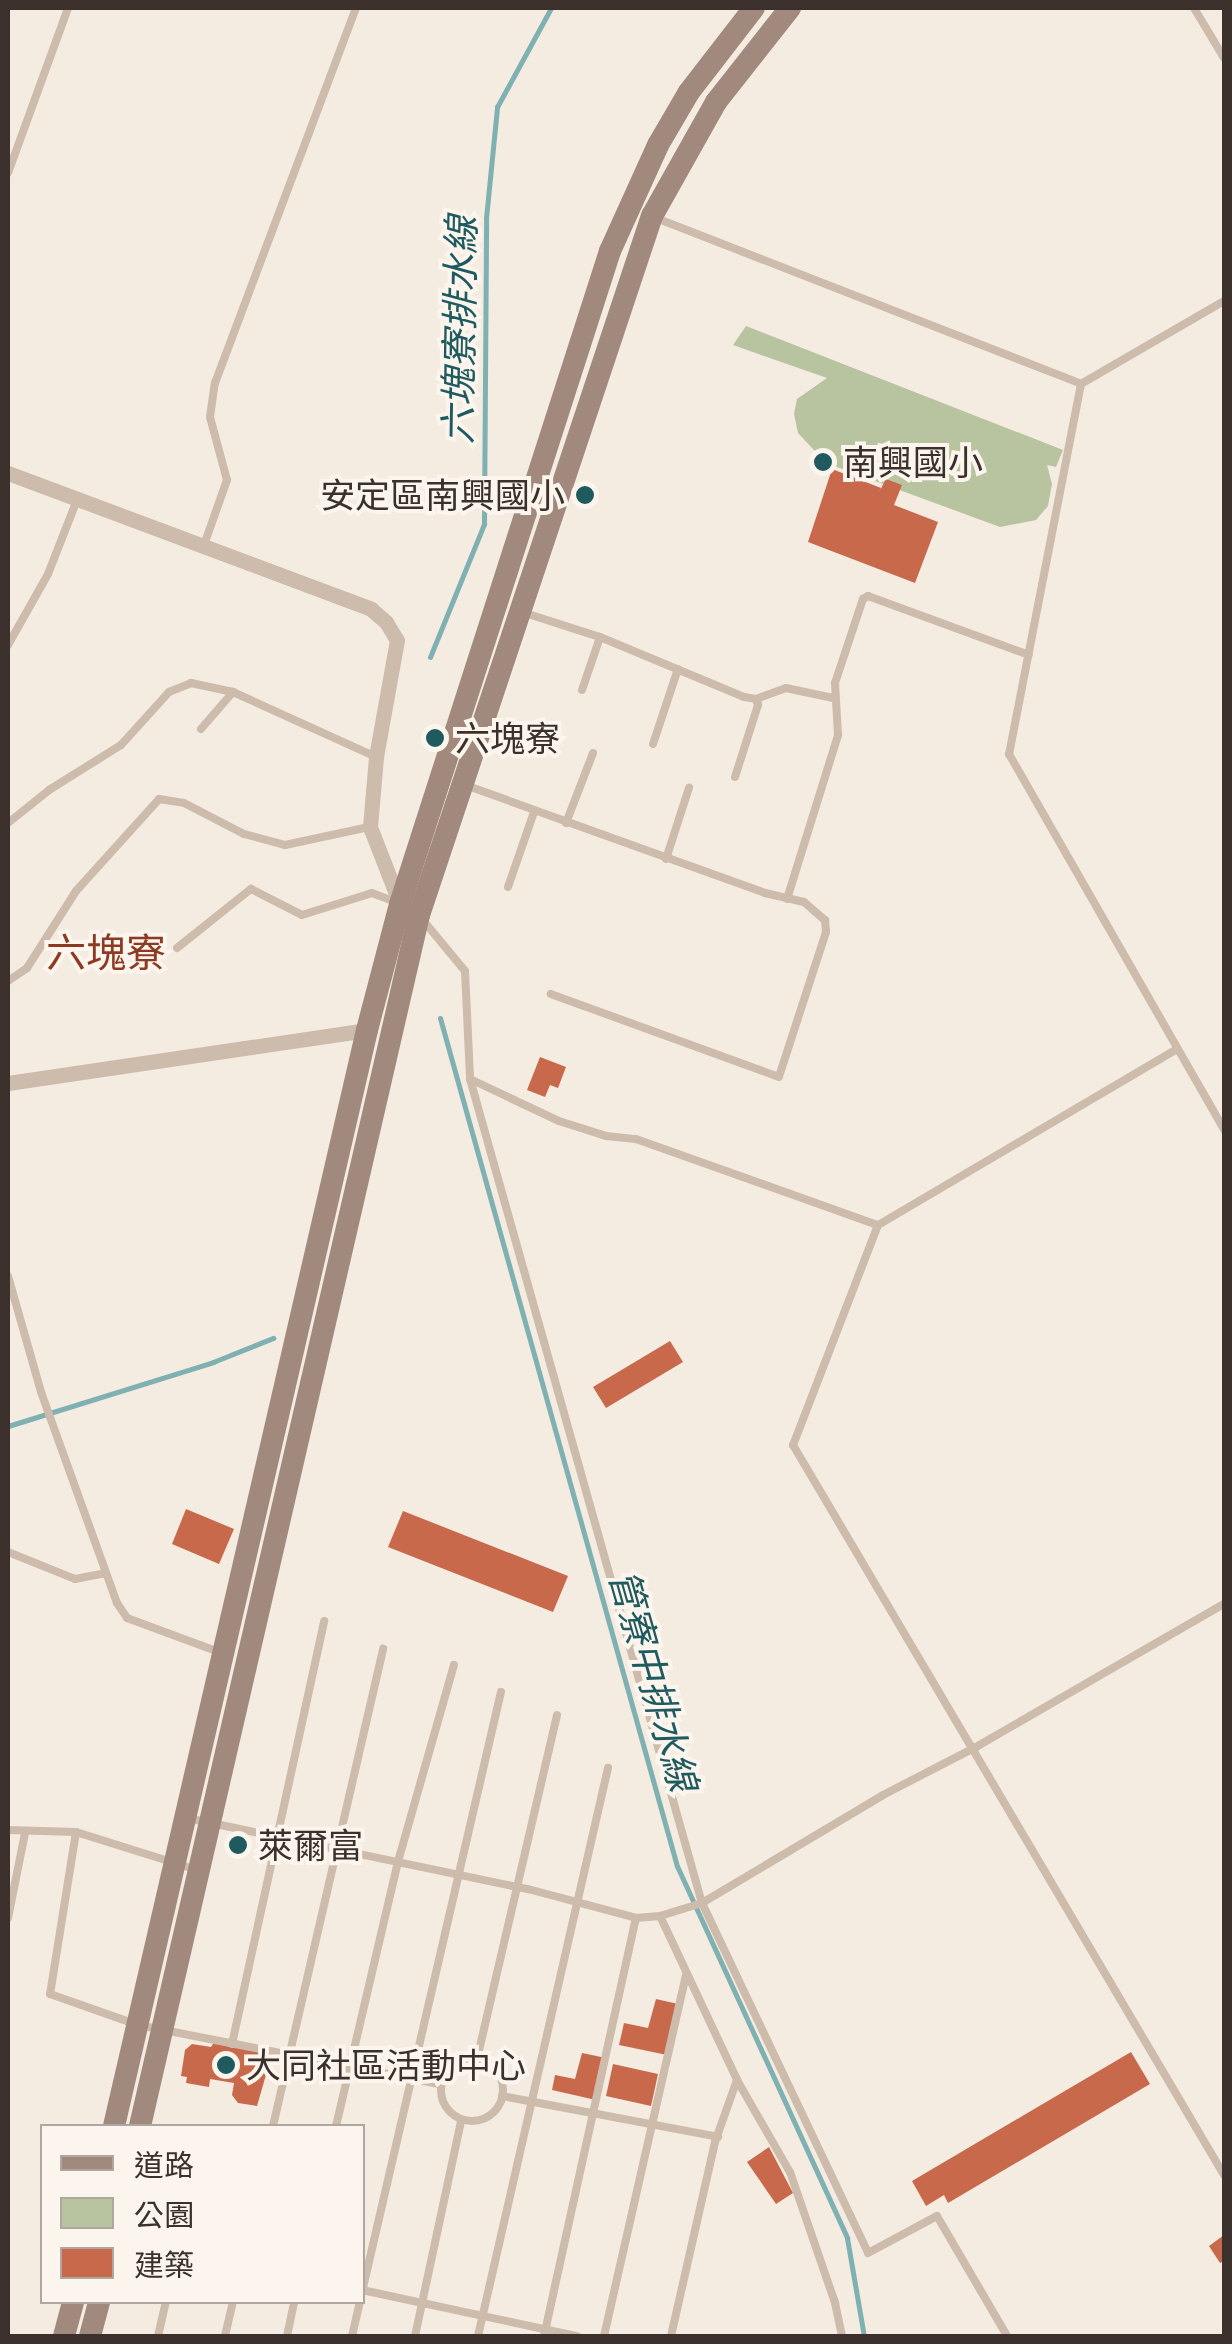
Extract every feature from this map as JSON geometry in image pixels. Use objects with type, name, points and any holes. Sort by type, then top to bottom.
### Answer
[{"type":"main road","points":[[114,2124],[174,1866],[198,1820],[249,1658],[410,909],[541,458],[629,206],[689,92],[754,8]]},
{"type":"main road","points":[[140,2124],[199,1870],[198,1820],[225,1654],[366,1030],[462,784],[652,216],[716,102],[790,8]]},
{"type":"main road","points":[[64,2336],[72,2304]]},
{"type":"main road","points":[[90,2336],[98,2304]]},
{"type":"street","points":[[8,473],[371,609],[386,622],[397,640],[376,757],[370,827],[410,909]]},
{"type":"street","points":[[8,1083],[366,1030]]},
{"type":"lane","points":[[8,173],[68,8]]},
{"type":"lane","points":[[204,545],[227,480],[210,417],[215,382],[356,8]]},
{"type":"lane","points":[[1194,8],[1224,58]]},
{"type":"lane","points":[[629,206],[1081,384]]},
{"type":"lane","points":[[1224,301],[1081,384],[1009,754],[1224,1130]]},
{"type":"lane","points":[[8,644],[48,574],[77,499]]},
{"type":"lane","points":[[787,899],[838,735],[833,698],[842,659],[868,596],[1029,655]]},
{"type":"lane","points":[[518,611],[600,636],[756,698],[786,688],[833,698]]},
{"type":"lane","points":[[582,690],[600,636]]},
{"type":"lane","points":[[653,744],[678,669]]},
{"type":"lane","points":[[8,823],[49,790],[121,744],[169,692],[191,684],[233,692],[376,757]]},
{"type":"lane","points":[[200,729],[233,692]]},
{"type":"lane","points":[[735,778],[758,705],[756,698]]},
{"type":"lane","points":[[566,823],[593,753]]},
{"type":"lane","points":[[462,784],[787,899],[818,912],[826,932],[779,1077],[551,994]]},
{"type":"lane","points":[[666,858],[689,788]]},
{"type":"lane","points":[[8,981],[27,968],[76,891],[142,813],[159,800],[184,802],[244,834],[285,845],[370,827]]},
{"type":"lane","points":[[508,887],[534,812]]},
{"type":"lane","points":[[178,948],[251,889],[302,915],[372,893],[410,909],[465,971],[470,1079],[702,1903],[868,2253],[936,2216],[1007,2336]]},
{"type":"lane","points":[[1177,1049],[878,1225],[794,1444],[976,1747],[1224,2174]]},
{"type":"lane","points":[[470,1079],[559,1122],[636,1140],[878,1225]]},
{"type":"lane","points":[[8,1276],[45,1405],[105,1573],[128,1618],[225,1654],[249,1658]]},
{"type":"lane","points":[[8,1552],[76,1579],[105,1573]]},
{"type":"lane","points":[[198,1820],[636,1918],[660,1916],[702,1903],[883,1794],[976,1747],[1224,1604]]},
{"type":"lane","points":[[232,2044],[324,1621]]},
{"type":"lane","points":[[274,2124],[383,1649]]},
{"type":"lane","points":[[336,2124],[397,1865],[454,1665]]},
{"type":"lane","points":[[365,2283],[501,1692]]},
{"type":"lane","points":[[478,2059],[557,1715]]},
{"type":"lane","points":[[478,2336],[608,1768]]},
{"type":"lane","points":[[8,1830],[76,1832],[174,1866],[199,1870]]},
{"type":"lane","points":[[76,1832],[50,1994],[138,2024],[440,2084]]},
{"type":"lane","points":[[8,1918],[26,1833]]},
{"type":"lane","points":[[660,1916],[738,2080],[798,2190],[842,2336]]},
{"type":"lane","points":[[544,2333],[636,1918]]},
{"type":"lane","points":[[604,2336],[686,1976]]},
{"type":"lane","points":[[478,2059],[492,2065],[500,2076],[502,2096],[488,2117],[461,2121],[442,2103],[440,2084],[448,2069],[462,2060],[478,2059]]},
{"type":"lane","points":[[671,2336],[718,2137],[738,2080]]},
{"type":"lane","points":[[502,2096],[718,2137]]},
{"type":"lane","points":[[416,2336],[461,2121]]},
{"type":"lane","points":[[365,2291],[482,2315],[544,2333],[577,2336]]},
{"type":"lane","points":[[158,2336],[166,2304]]},
{"type":"lane","points":[[224,2336],[232,2304]]},
{"type":"lane","points":[[287,2336],[294,2304]]},
{"type":"lane","points":[[352,2336],[360,2304]]},
{"type":"green space","points":[[746,326],[1063,450],[1056,467],[1047,465],[1052,484],[1048,506],[1036,520],[1000,527],[826,463],[798,433],[794,414],[797,399],[827,378],[733,345]]},
{"type":"building","points":[[832,469],[881,488],[878,494],[886,479],[902,485],[894,505],[938,522],[915,583],[808,542]]},
{"type":"building","points":[[540,1057],[566,1067],[558,1088],[550,1085],[545,1097],[527,1090]]},
{"type":"building","points":[[670,1341],[683,1362],[606,1408],[593,1387]]},
{"type":"building","points":[[186,1509],[234,1529],[219,1564],[172,1544]]},
{"type":"building","points":[[403,1511],[568,1576],[553,1612],[388,1547]]},
{"type":"building","points":[[656,1999],[678,2004],[667,2055],[619,2045],[624,2023],[648,2028]]},
{"type":"building","name":"大同社區活動中心","points":[[215,2041],[272,2054],[257,2106],[238,2103],[232,2095],[234,2083],[210,2079],[209,2087],[186,2083],[187,2077],[181,2076],[185,2050],[192,2044],[211,2047]]},
{"type":"building","points":[[1131,2052],[1150,2084],[948,2203],[944,2195],[926,2206],[912,2181]]},
{"type":"building","points":[[582,2053],[606,2058],[596,2100],[552,2090],[555,2075],[575,2079]]},
{"type":"building","points":[[613,2064],[658,2074],[651,2106],[606,2096]]},
{"type":"building","points":[[769,2147],[793,2193],[776,2204],[747,2162]]},
{"type":"building","points":[[1224,2235],[1224,2261],[1220,2263],[1209,2246]]},
{"type":"waterway","name":"六塊寮排水線","points":[[430,657],[484,524],[486,218],[497,107],[551,8]]},
{"type":"waterway","name":"管寮中排水線","points":[[440,1018],[677,1866],[847,2238],[864,2336]]},
{"type":"waterway","points":[[8,1426],[213,1362],[273,1338]]},
{"type":"place","name":"南興國小","points":[[823,462]]},
{"type":"place","name":"安定區南興國小","points":[[585,495]]},
{"type":"place","name":"六塊寮","points":[[435,738]]},
{"type":"place","name":"萊爾富","points":[[238,1845]]},
{"type":"place","name":"大同社區活動中心","points":[[226,2065]]},
{"type":"district","name":"六塊寮","points":[[106,952]]}]
